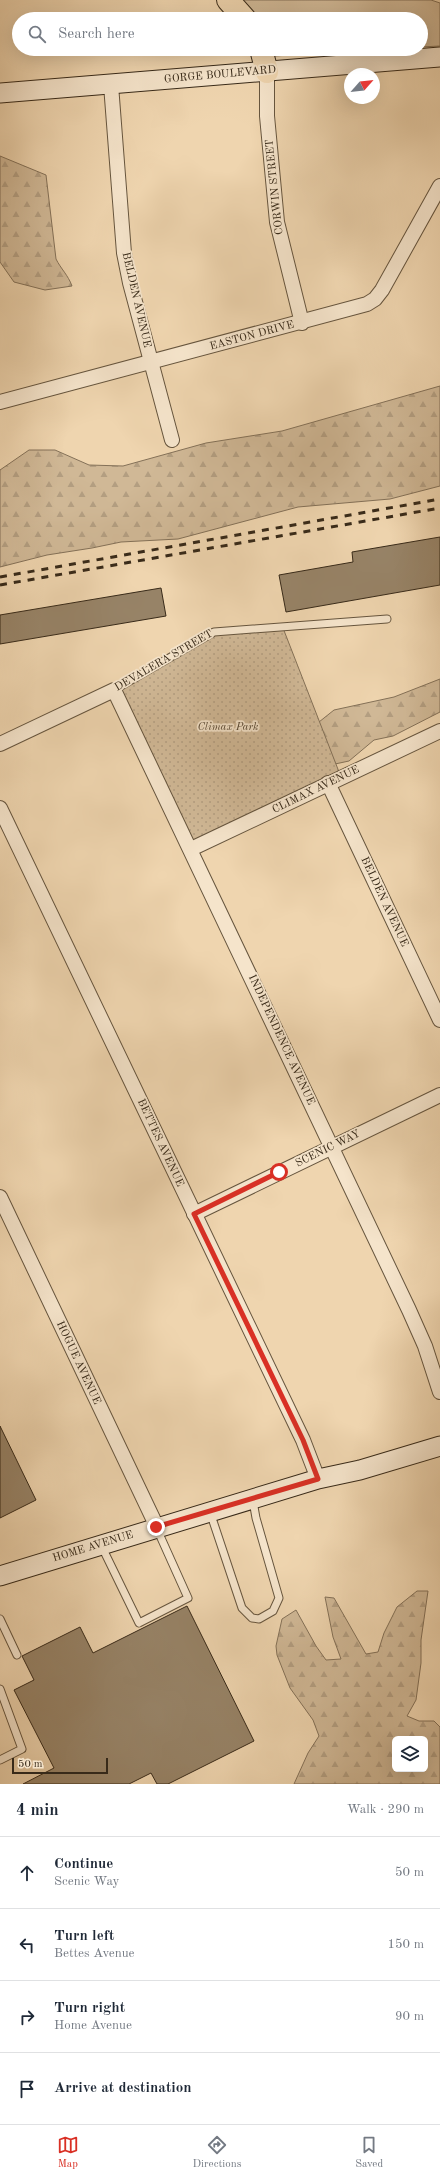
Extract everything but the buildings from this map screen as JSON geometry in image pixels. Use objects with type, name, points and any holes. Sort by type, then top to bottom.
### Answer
[{"type":"highway","points":[[228,0],[239,12]]},
{"type":"highway","points":[[263,56],[266,72]]},
{"type":"street","name":"GORGE BOULEVARD","points":[[0,93],[440,57]]},
{"type":"street","name":"CORWIN STREET","points":[[266,72],[267,116],[277,222],[302,323]]},
{"type":"street","name":"BELDEN AVENUE","points":[[111,85],[124,253],[172,440]]},
{"type":"street","name":"EASTON DRIVE","points":[[0,401],[358,308],[375,299],[382,290],[440,186]]},
{"type":"street","name":"DEVALERA STREET","points":[[0,744],[114,690]]},
{"type":"street","name":"INDEPENDENCE AVENUE","points":[[114,690],[191,849],[310,1104],[333,1146],[426,1346],[440,1392]]},
{"type":"street","name":"CLIMAX AVENUE","points":[[191,849],[440,730]]},
{"type":"street","name":"BELDEN AVENUE","points":[[328,783],[440,1020]]},
{"type":"street","name":"BETTES AVENUE","points":[[0,808],[303,1440],[318,1479]]},
{"type":"street","name":"SCENIC WAY","points":[[194,1214],[440,1095]]},
{"type":"street","name":"HOGUE AVENUE","points":[[0,1197],[156,1527]]},
{"type":"street","name":"HOME AVENUE","points":[[0,1576],[252,1498],[318,1479],[360,1470],[440,1446]]},
{"type":"lane","name":"DEVALERA STREET","points":[[114,690],[214,632],[386,619]]},
{"type":"lane","points":[[210,1511],[242,1608],[252,1618],[259,1619],[273,1611],[279,1598],[256,1518],[252,1498]]},
{"type":"lane","points":[[101,1544],[139,1623],[188,1598],[156,1527]]},
{"type":"lane","points":[[0,1619],[17,1655]]},
{"type":"lane","points":[[0,1690],[22,1749],[0,1760]]},
{"type":"green space","points":[[241,0],[431,0],[440,3],[440,46],[428,47],[428,12],[249,12]]},
{"type":"green space","points":[[0,156],[46,175],[56,259],[72,286],[45,290],[14,282],[0,262]]},
{"type":"green space","points":[[440,386],[440,486],[390,499],[298,507],[178,539],[121,542],[47,555],[0,567],[0,470],[29,450],[55,450],[89,465],[123,466],[206,443],[282,431]]},
{"type":"green space","name":"Climax Park","points":[[283,628],[341,777],[191,849],[114,690],[214,632]]},
{"type":"green space","points":[[440,679],[440,712],[393,736],[374,740],[349,761],[335,764],[319,722],[334,710],[394,697]]},
{"type":"green space","points":[[417,1591],[428,1591],[421,1640],[421,1663],[416,1700],[407,1716],[419,1721],[434,1721],[440,1727],[440,1784],[294,1784],[308,1753],[319,1736],[313,1720],[290,1688],[277,1655],[276,1646],[282,1619],[296,1610],[316,1646],[326,1660],[341,1659],[333,1637],[325,1597],[334,1598],[366,1654],[378,1652],[384,1633],[397,1607]]},
{"type":"railway","points":[[0,577],[440,499]]},
{"type":"railway","points":[[0,585],[440,508]]},
{"type":"route","points":[[156,1527],[318,1479],[303,1440],[194,1214],[279,1172]]}]
